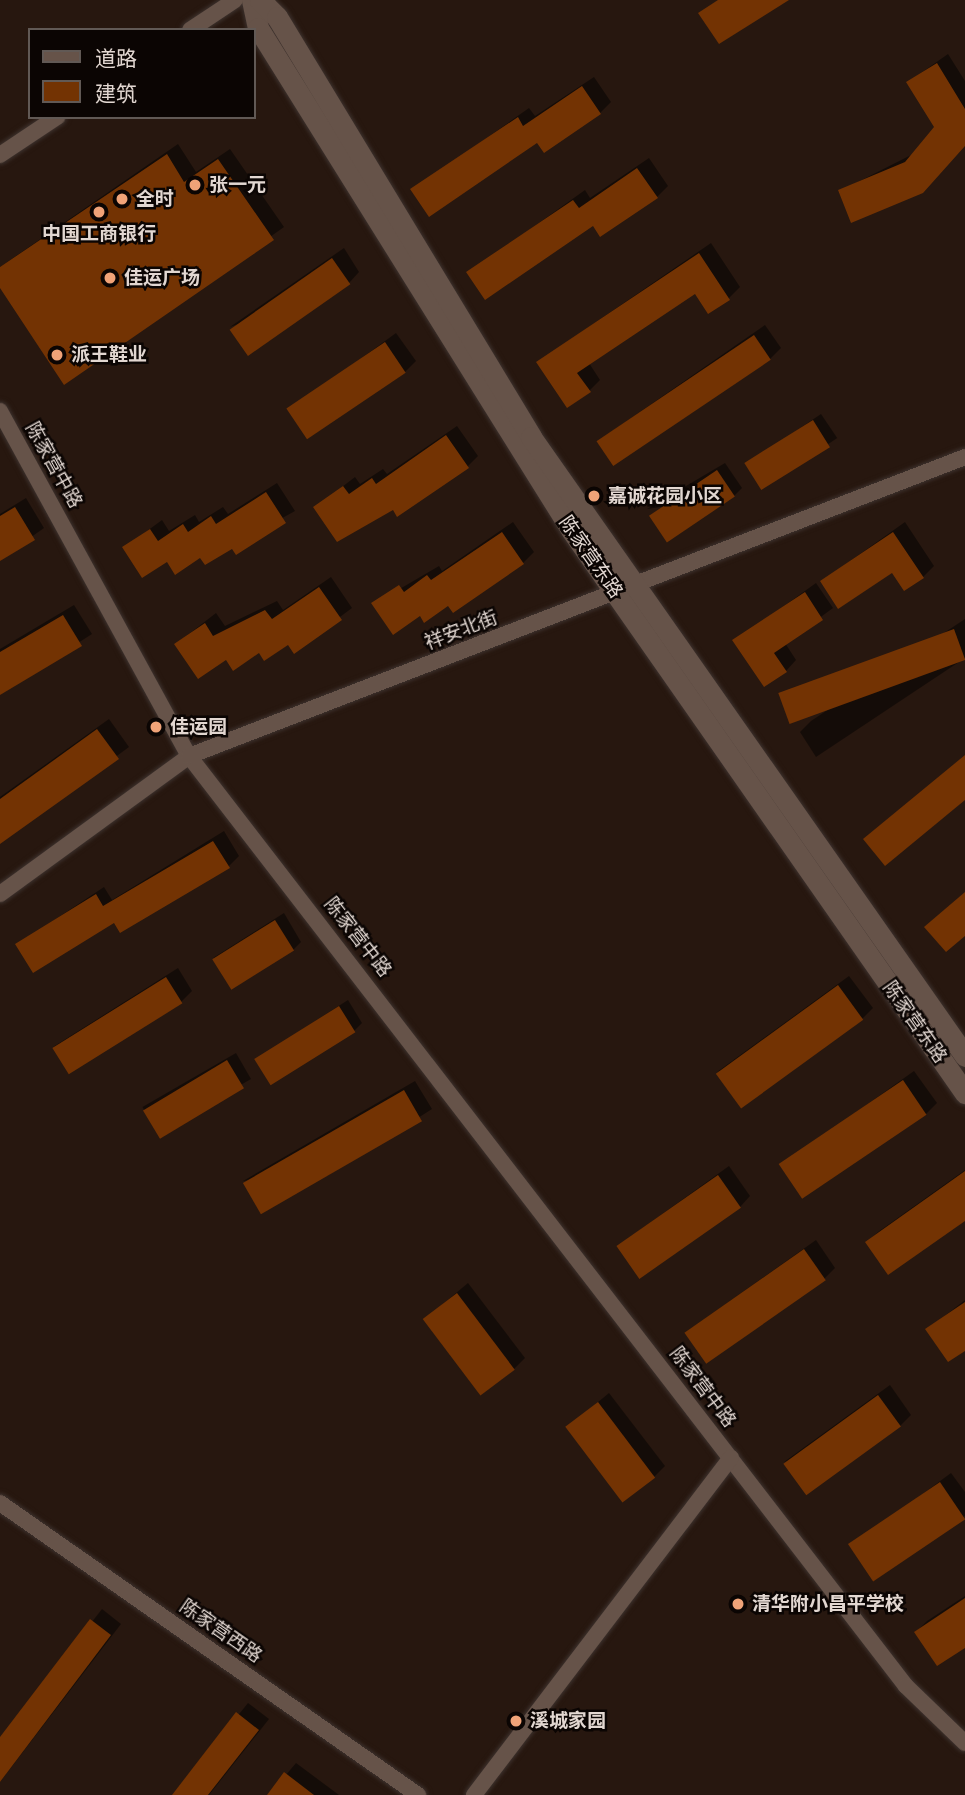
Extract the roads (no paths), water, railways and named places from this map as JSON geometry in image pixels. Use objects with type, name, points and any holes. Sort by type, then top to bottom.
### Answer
[{"type":"street","points":[[193,28],[235,0]]},
{"type":"street","name":"陈家营东路","points":[[252,0],[258,28],[503,425],[965,1056]]},
{"type":"street","name":"陈家营东路","points":[[260,0],[277,17],[624,590],[965,1093]]},
{"type":"street","points":[[0,155],[54,119]]},
{"type":"street","name":"陈家营中路","points":[[0,411],[189,756],[906,1686],[965,1743]]},
{"type":"street","name":"祥安北街","points":[[0,894],[189,756],[965,457]]},
{"type":"street","points":[[474,1795],[731,1458]]},
{"type":"street","name":"陈家营西路","points":[[0,1503],[418,1795]]},
{"type":"place","name":"张一元","points":[[195,185]]},
{"type":"place","name":"全时","points":[[122,199]]},
{"type":"place","name":"中国工商银行","points":[[99,212]]},
{"type":"place","name":"佳运广场","points":[[110,278]]},
{"type":"place","name":"派王鞋业","points":[[57,355]]},
{"type":"place","name":"嘉诚花园小区","points":[[594,496]]},
{"type":"place","name":"佳运园","points":[[156,727]]},
{"type":"place","name":"清华附小昌平学校","points":[[738,1604]]},
{"type":"place","name":"溪城家园","points":[[516,1721]]}]
